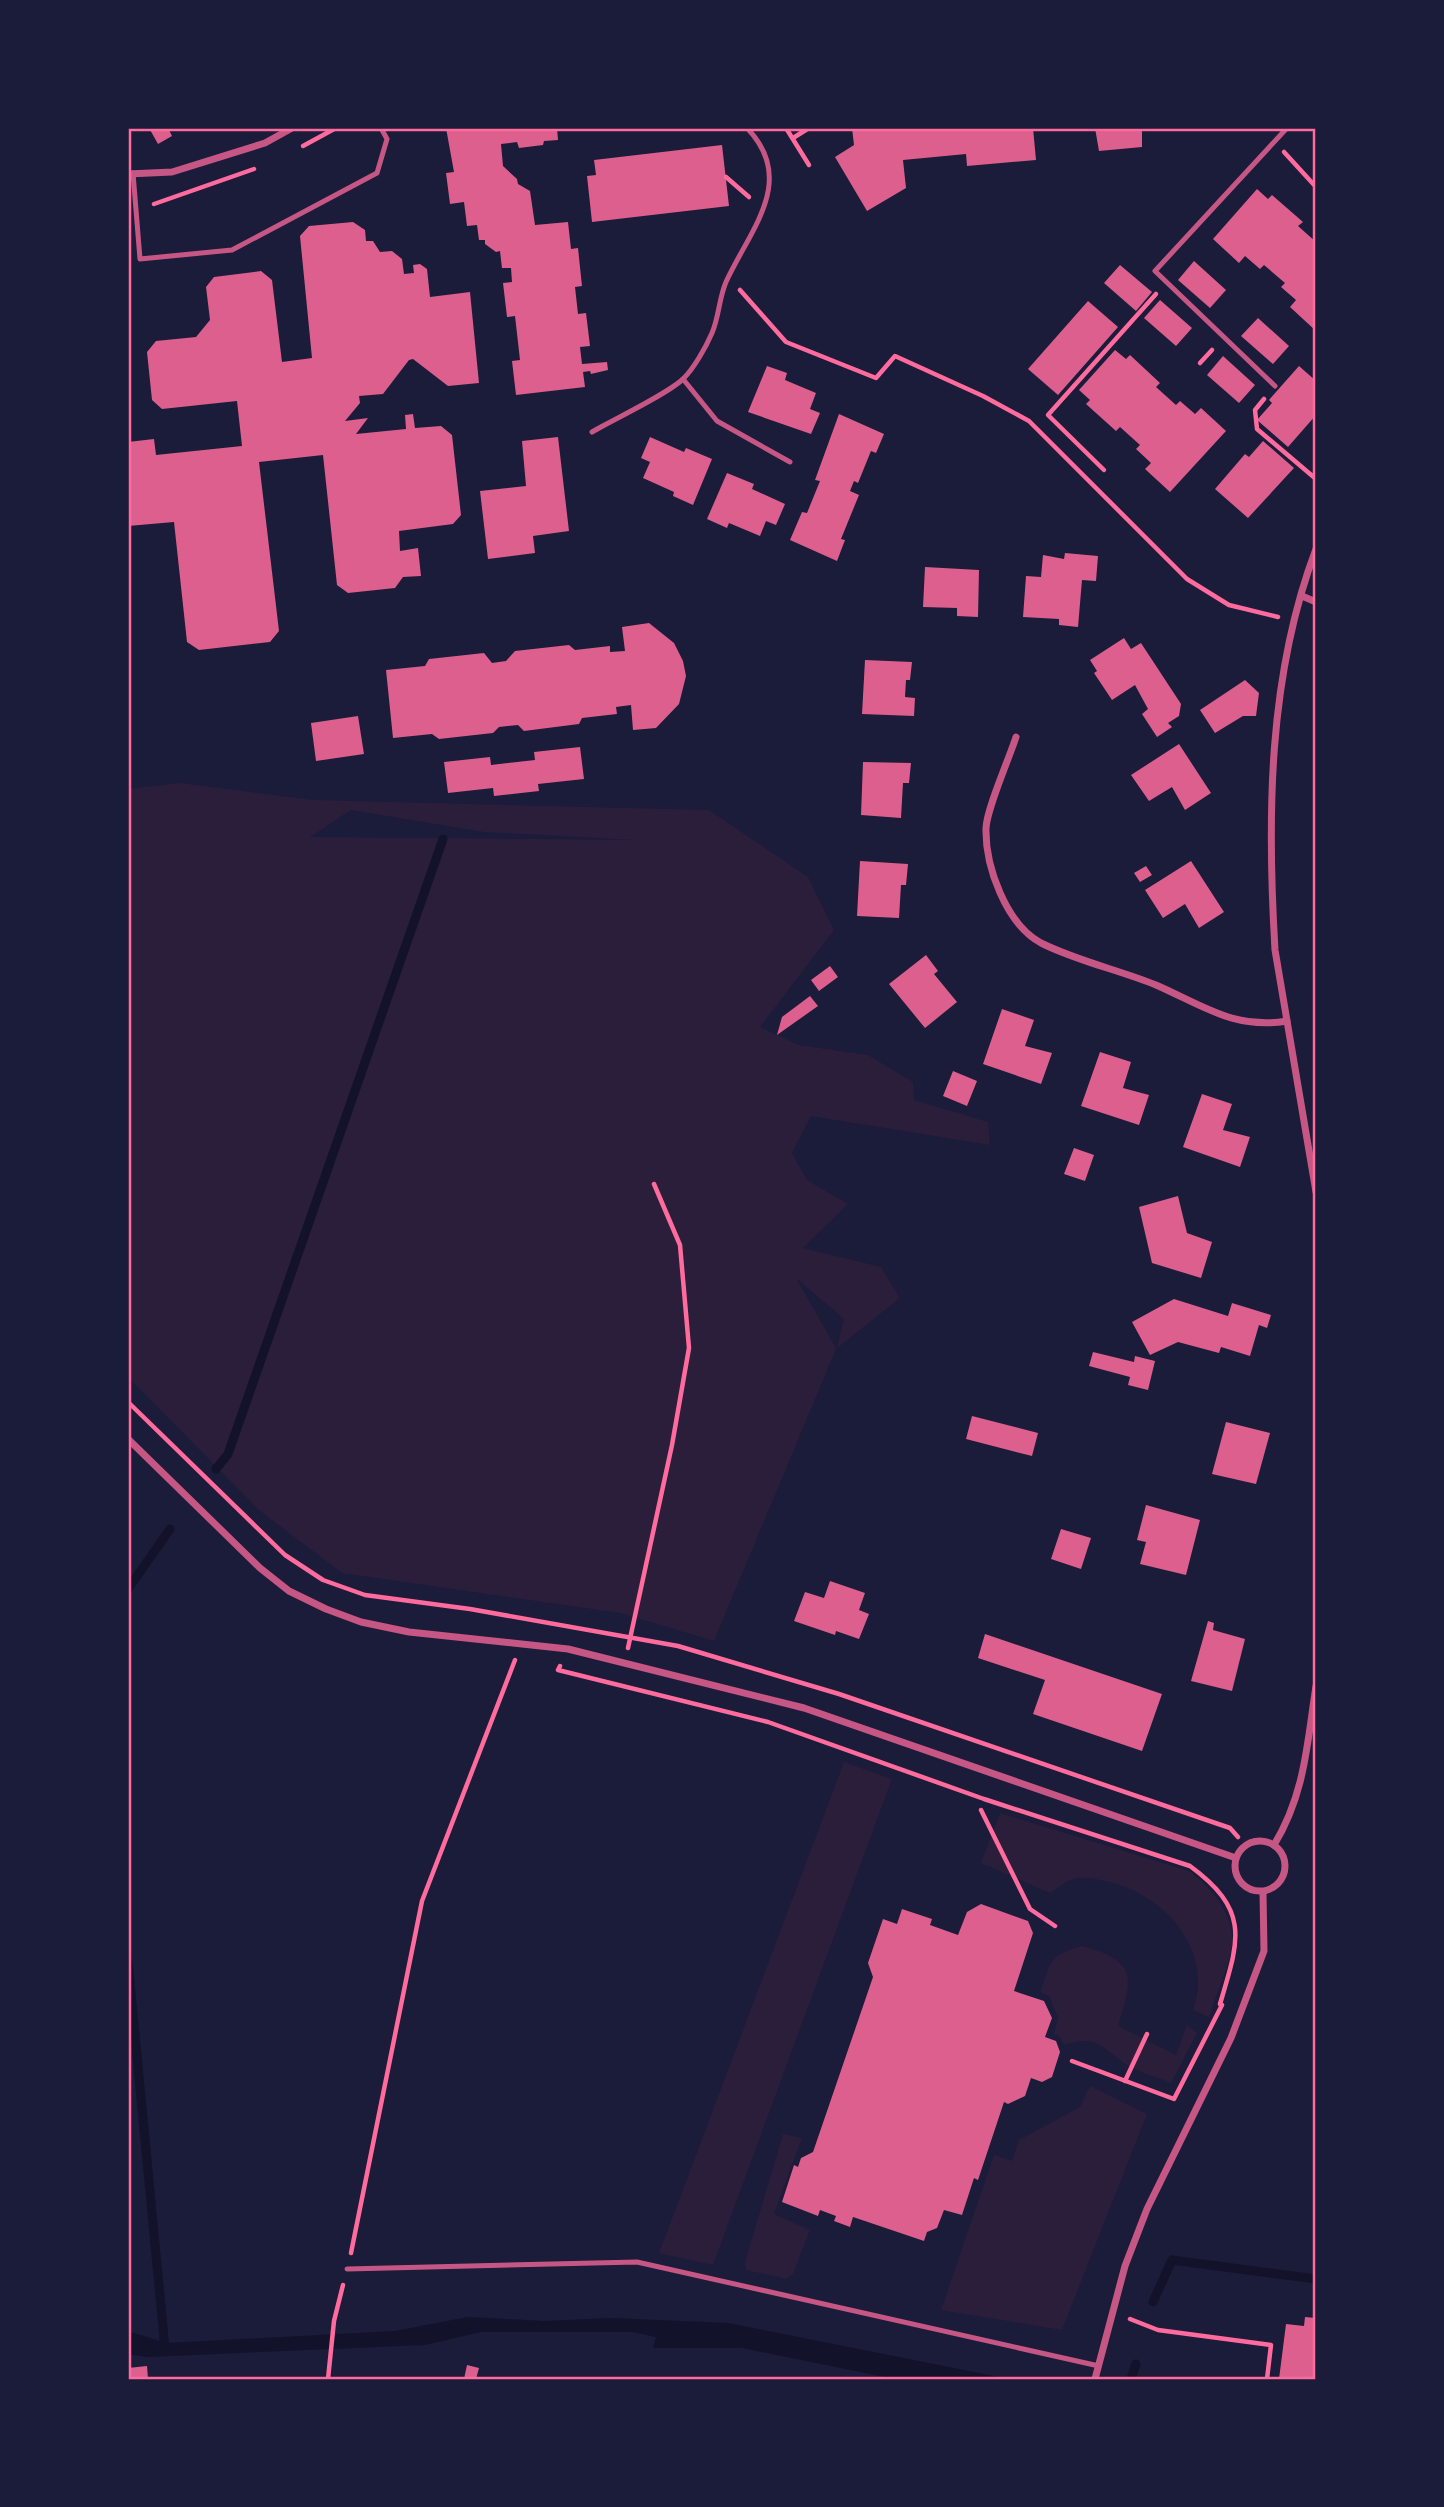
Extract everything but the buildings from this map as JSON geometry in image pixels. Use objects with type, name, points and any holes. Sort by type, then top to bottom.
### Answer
[{"type":"street","points":[[130,174],[172,172],[265,143],[292,128]]},
{"type":"street","points":[[1316,549],[1296,622],[1274,736],[1272,909],[1275,950],[1316,1192]]},
{"type":"street","points":[[1302,596],[1316,602]]},
{"type":"street","points":[[1016,737],[986,827],[994,877],[1008,912],[1040,942],[1156,985],[1230,1020],[1272,1023],[1287,1021]]},
{"type":"street","points":[[128,1439],[239,1549],[289,1591],[361,1622],[409,1632],[568,1649],[804,1708],[1236,1858]]},
{"type":"street","points":[[1274,1845],[1294,1809],[1300,1789],[1316,1686]]},
{"type":"street","points":[[1261,1841],[1274,1845],[1286,1862],[1280,1882],[1263,1892],[1246,1888],[1240,1882],[1235,1866],[1236,1858],[1247,1845],[1261,1841]]},
{"type":"street","points":[[1095,2379],[1112,2311],[1147,2209],[1241,2015],[1264,1951],[1263,1892]]},
{"type":"lane","points":[[130,174],[140,259],[232,250],[377,173],[387,139],[380,128]]},
{"type":"lane","points":[[592,432],[683,379],[712,333],[725,283],[756,229],[767,201],[768,170],[762,146],[747,128]]},
{"type":"lane","points":[[1275,386],[1155,271],[1287,128]]},
{"type":"lane","points":[[683,379],[717,421],[790,462]]},
{"type":"lane","points":[[347,2269],[637,2262],[1099,2366]]},
{"type":"path","points":[[786,128],[809,164]]},
{"type":"path","points":[[793,138],[809,128]]},
{"type":"path","points":[[1273,142],[1316,187]]},
{"type":"path","points":[[726,177],[751,199]]},
{"type":"path","points":[[725,283],[740,290],[786,342],[876,378],[895,356],[983,396],[1029,421],[1187,579],[1229,605],[1296,622]]},
{"type":"path","points":[[1104,470],[1048,415],[1166,284]]},
{"type":"path","points":[[1275,386],[1255,410],[1257,429],[1316,479]]},
{"type":"path","points":[[624,1662],[689,1348],[680,1245],[654,1184]]},
{"type":"path","points":[[128,1402],[285,1555],[323,1580],[365,1595],[470,1609],[678,1646],[839,1694],[1230,1828],[1247,1845]]},
{"type":"path","points":[[328,2379],[334,2321],[422,1901],[520,1642]]},
{"type":"path","points":[[568,1649],[558,1670],[768,1722],[984,1799],[1190,1866],[1209,1880],[1231,1910],[1238,1943],[1220,2004],[1174,2099],[1072,2061]]},
{"type":"path","points":[[981,1810],[1030,1909],[1055,1926]]},
{"type":"path","points":[[1220,2004],[1241,2015]]},
{"type":"path","points":[[1125,2081],[1147,2034]]},
{"type":"path","points":[[1112,2311],[1158,2330],[1271,2345],[1267,2379]]},
{"type":"shaded area","points":[[180,783],[313,800],[709,810],[808,877],[834,930],[760,1027],[799,1045],[868,1055],[913,1082],[914,1100],[988,1122],[990,1145],[811,1116],[792,1153],[807,1180],[848,1204],[803,1248],[881,1267],[900,1298],[836,1349],[714,1641],[620,1613],[342,1573],[260,1511],[128,1377],[128,789]],"holes":[[[351,810],[484,832],[636,840],[310,837]],[[796,1278],[844,1319],[837,1348],[836,1348]]]},
{"type":"shaded area","points":[[844,1762],[892,1779],[713,2265],[659,2253]]},
{"type":"shaded area","points":[[1000,1813],[1189,1871],[1205,1885],[1220,1902],[1230,1922],[1232,1933],[1228,1962],[1209,2017],[1193,2010],[1198,1987],[1197,1966],[1190,1945],[1179,1927],[1146,1897],[1126,1887],[1085,1878],[1070,1880],[1050,1893],[981,1863]]},
{"type":"shaded area","points":[[1082,1946],[1113,1958],[1127,1973],[1127,1995],[1118,2026],[1176,2055],[1187,2025],[1197,2033],[1171,2083],[1140,2072],[1097,2044],[1083,2041],[1064,2045],[1060,2037],[1054,2034],[1058,2017],[1049,1996],[1040,1992],[1053,1961],[1063,1953]]},
{"type":"shaded area","points":[[1090,2086],[1147,2114],[1062,2330],[941,2310],[994,2155],[1012,2161],[1019,2140],[1080,2107]]},
{"type":"shaded area","points":[[783,2134],[802,2138],[774,2214],[810,2230],[793,2274],[786,2279],[746,2270],[745,2262]]},
{"type":"shaded area","points":[[468,2317],[544,2321],[611,2318],[728,2323],[1009,2379],[895,2379],[742,2348],[653,2348],[656,2337],[633,2332],[481,2332],[425,2345],[146,2357],[128,2354],[128,2331],[166,2343],[395,2331]]},
{"type":"waterway","points":[[216,1469],[228,1454],[443,839]]},
{"type":"waterway","points":[[128,1589],[170,1529]]},
{"type":"waterway","points":[[128,1962],[165,2349]]},
{"type":"waterway","points":[[1153,2302],[1172,2260],[1316,2279]]},
{"type":"waterway","points":[[1131,2379],[1136,2364]]}]
